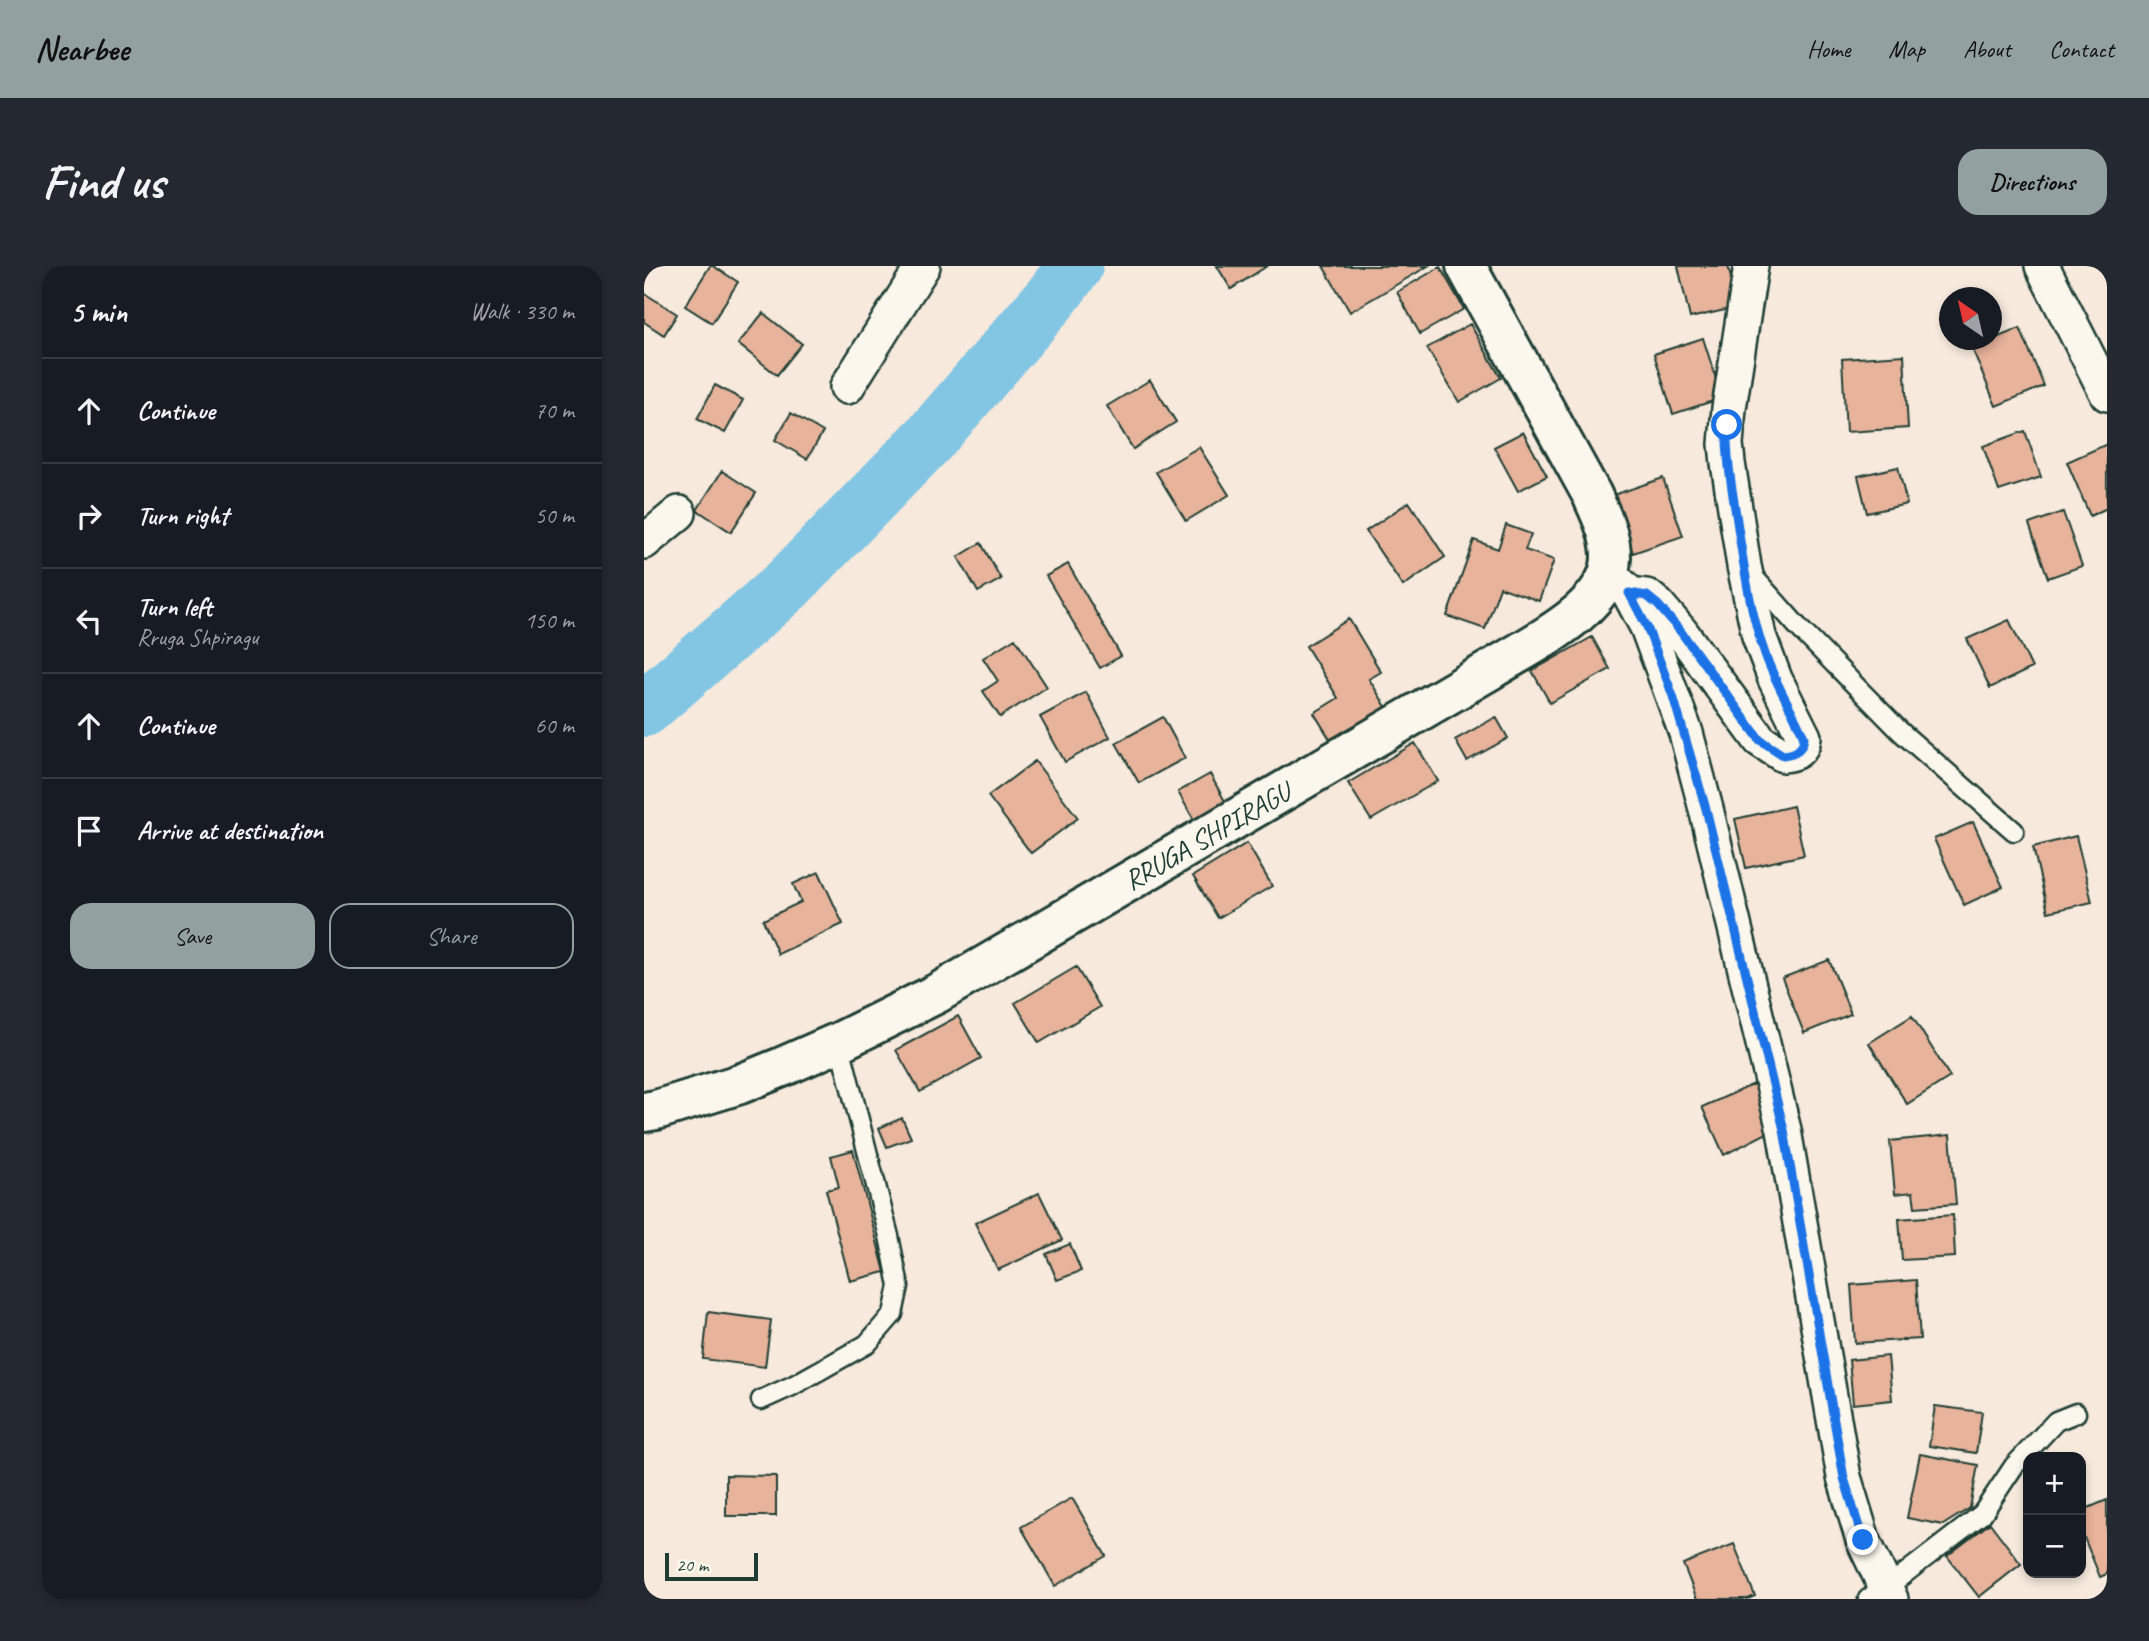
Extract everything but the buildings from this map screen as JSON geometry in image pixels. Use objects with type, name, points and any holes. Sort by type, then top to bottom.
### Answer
[{"type":"street","points":[[847,387],[923,266]]},
{"type":"street","points":[[1466,266],[1592,495],[1605,523],[1611,558],[1619,583],[1647,627],[1673,696],[1706,809],[1784,1130],[1844,1478],[1882,1595]]},
{"type":"street","points":[[1619,583],[1647,596],[1658,605],[1760,740],[1783,755],[1799,751],[1804,744],[1804,737],[1765,655],[1759,636],[1744,566],[1726,444],[1751,266]]},
{"type":"street","points":[[2042,266],[2107,394]]},
{"type":"street","points":[[644,542],[679,513]]},
{"type":"street","name":"RRUGA SHPIRAGU","points":[[650,1111],[740,1084],[782,1067],[936,994],[1492,668],[1572,619],[1604,586],[1619,583]]},
{"type":"lane","points":[[1744,566],[1799,628],[1900,732],[2014,831]]},
{"type":"lane","points":[[761,1401],[867,1344],[893,1314],[899,1286],[889,1236],[839,1042]]},
{"type":"lane","points":[[1882,1595],[1982,1514],[2014,1466],[2056,1421],[2076,1413]]},
{"type":"waterway","points":[[644,709],[787,585],[931,437],[1051,298],[1075,266]]},
{"type":"route","points":[[1727,425],[1728,463],[1754,616],[1765,655],[1804,737],[1804,744],[1799,751],[1783,755],[1760,740],[1658,605],[1647,596],[1629,593],[1647,627],[1673,696],[1686,733],[1706,809],[1784,1130],[1844,1478],[1863,1540]]}]
